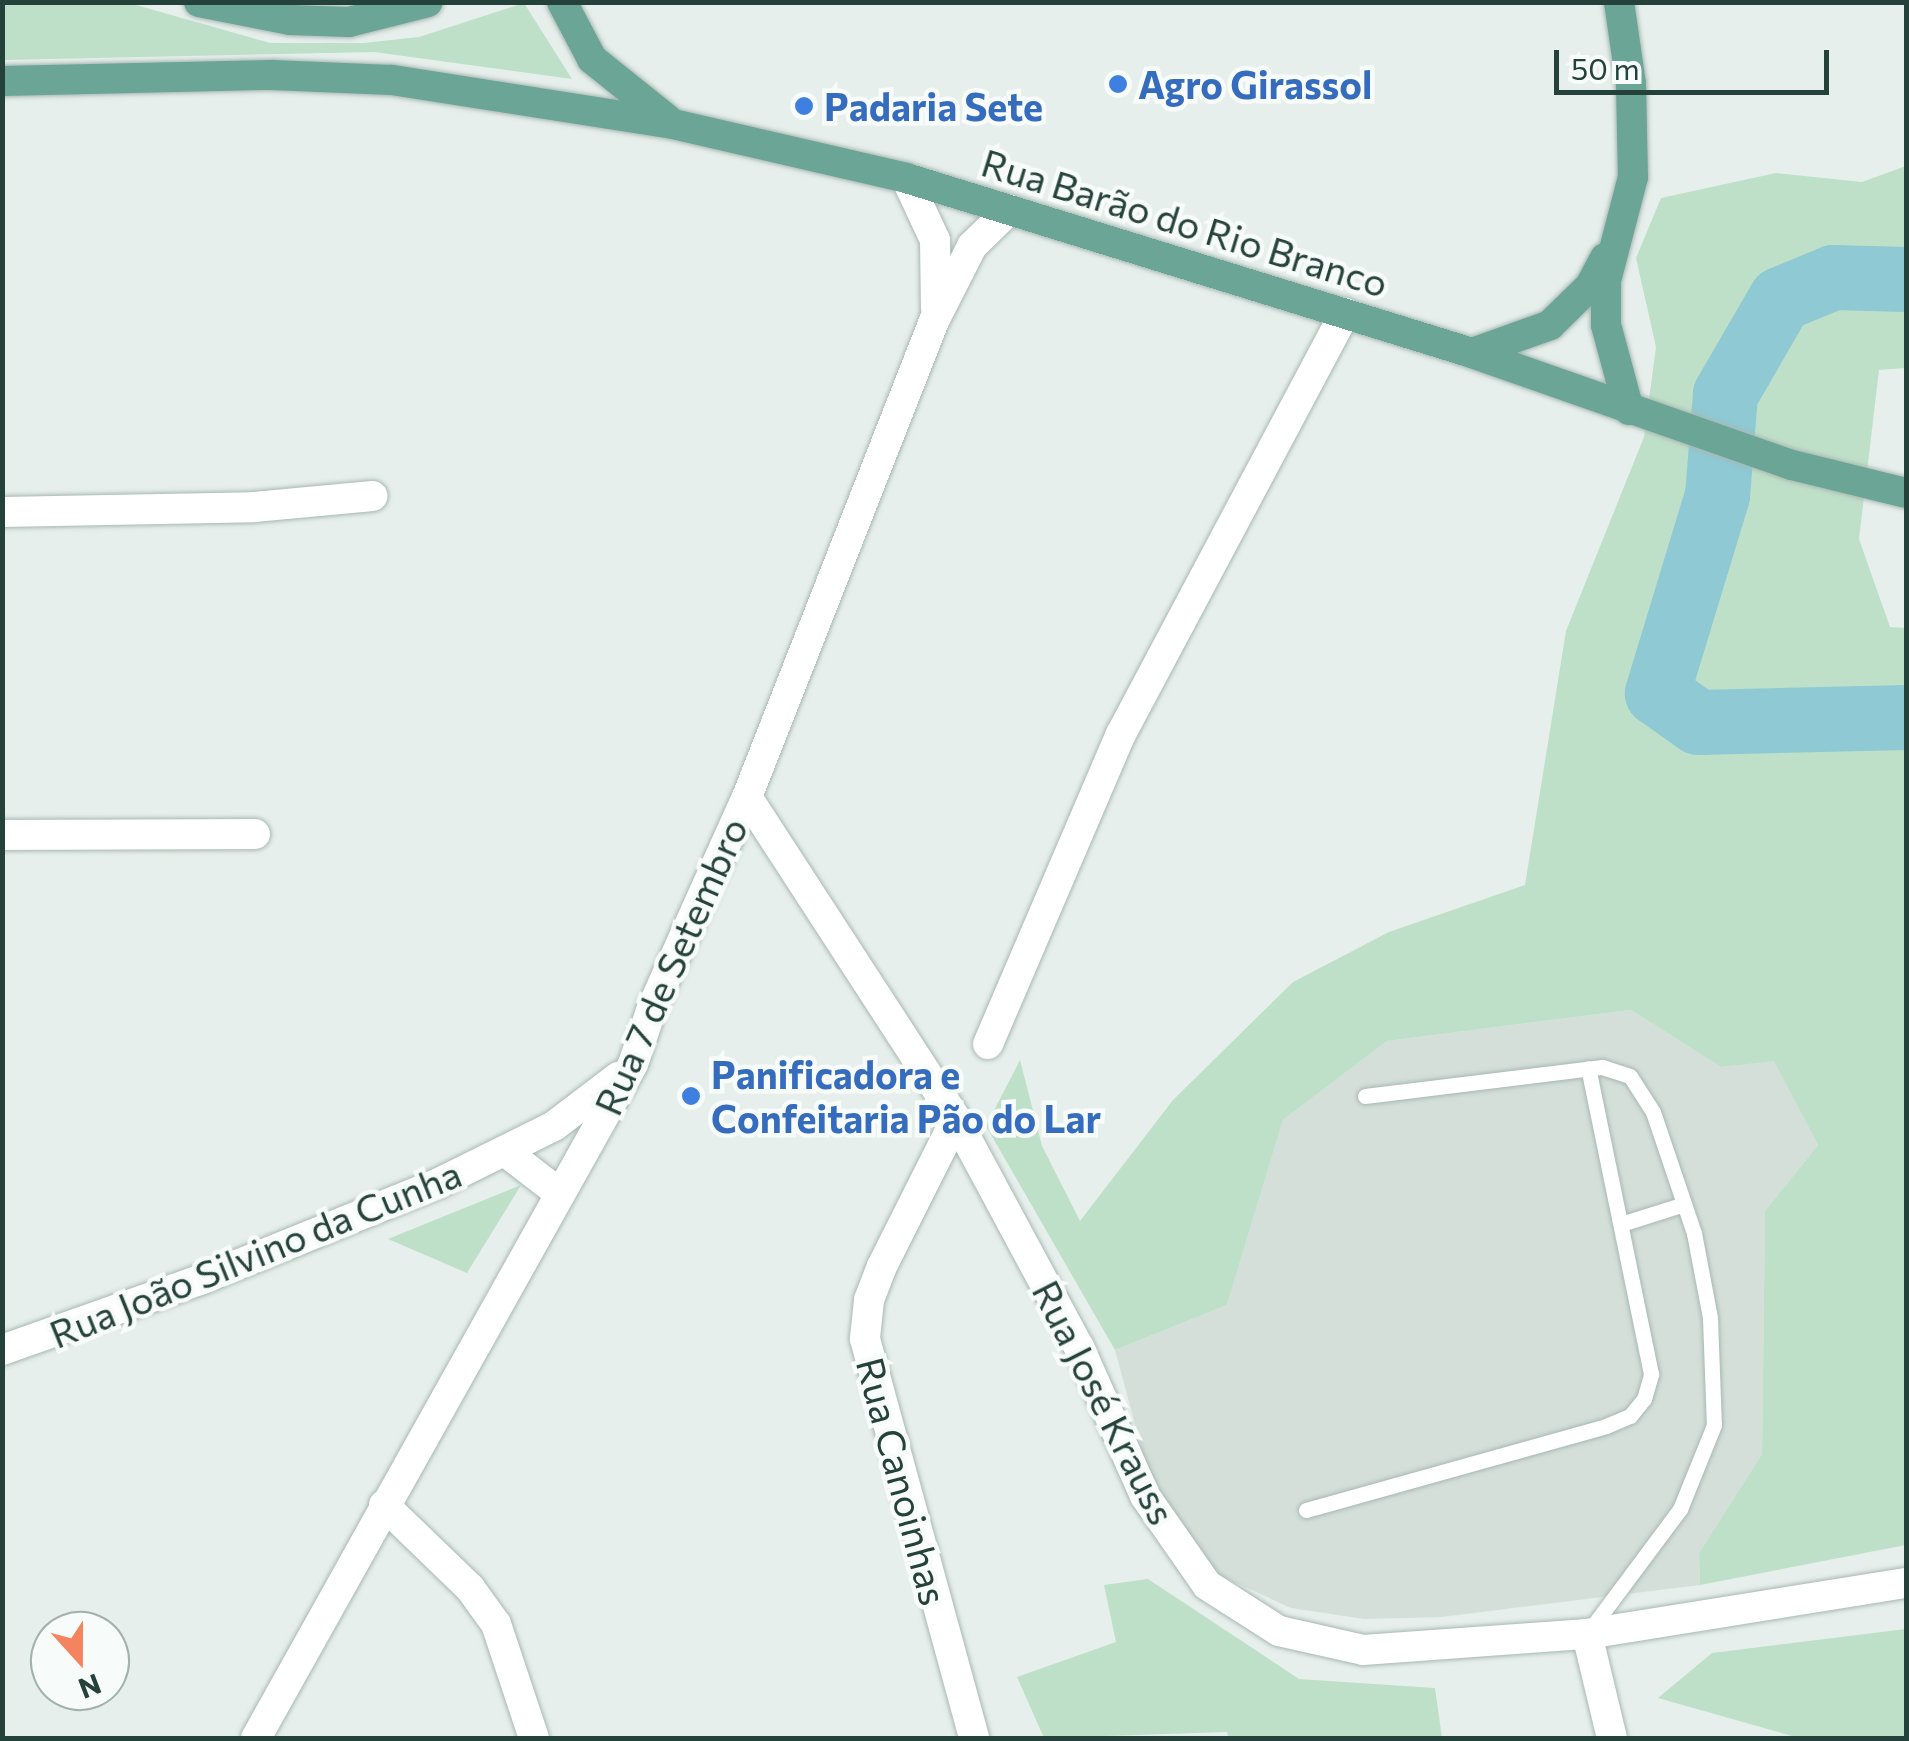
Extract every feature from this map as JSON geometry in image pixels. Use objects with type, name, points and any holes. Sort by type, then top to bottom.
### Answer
[{"type":"main road","points":[[199,2],[290,20],[349,22],[428,2]]},
{"type":"main road","points":[[562,2],[592,58],[674,124]]},
{"type":"main road","points":[[1618,2],[1631,84],[1633,177],[1615,238],[1606,325],[1629,410]]},
{"type":"main road","name":"Rua Barão do Rio Branco","points":[[2,81],[272,75],[392,80],[674,124],[906,178],[1472,353],[1792,465],[1906,493]]},
{"type":"main road","points":[[1472,353],[1550,325],[1590,286],[1615,238]]},
{"type":"street","name":"Rua 7 de Setembro","points":[[906,178],[935,240],[940,284],[934,321]]},
{"type":"street","name":"Rua 7 de Setembro","points":[[256,1738],[634,1064],[652,1008],[747,797],[934,321],[972,246],[1009,210]]},
{"type":"street","points":[[988,1044],[1120,734],[1334,344],[1344,313]]},
{"type":"street","points":[[2,512],[254,507],[372,496]]},
{"type":"street","name":"Rua José Krauss","points":[[747,797],[956,1120],[1079,1347],[1145,1496],[1208,1585],[1279,1630],[1363,1650],[1587,1634],[1906,1582]]},
{"type":"street","points":[[2,836],[255,834]]},
{"type":"street","name":"Rua João Silvino da Cunha","points":[[2,1350],[200,1280],[506,1152],[554,1126],[634,1064]]},
{"type":"street","name":"Rua Canoinhas","points":[[956,1120],[882,1266],[868,1300],[865,1339],[974,1738]]},
{"type":"street","name":"Rua João Silvino da Cunha","points":[[506,1152],[559,1194]]},
{"type":"street","points":[[384,1505],[470,1588],[496,1624],[534,1738]]},
{"type":"street","points":[[1587,1634],[1612,1738]]},
{"type":"lane","points":[[1306,1510],[1630,1416],[1652,1374],[1588,1068]]},
{"type":"lane","points":[[1366,1096],[1588,1068],[1630,1076],[1653,1112],[1684,1204],[1710,1318],[1714,1424],[1680,1509],[1587,1634]]},
{"type":"lane","points":[[1622,1224],[1684,1204]]},
{"type":"shaded area","points":[[1631,1010],[1721,1067],[1774,1060],[1818,1145],[1765,1211],[1762,1454],[1699,1553],[1700,1585],[1442,1617],[1364,1619],[1291,1608],[1208,1570],[1150,1480],[1115,1350],[1227,1305],[1283,1120],[1387,1041]]},
{"type":"green space","points":[[3,2],[129,3],[270,43],[363,43],[419,37],[524,3],[572,79],[374,52],[3,60]]},
{"type":"green space","points":[[1906,166],[1906,368],[1879,370],[1859,539],[1890,627],[1906,628],[1906,1545],[1700,1585],[1699,1553],[1762,1454],[1765,1211],[1818,1145],[1774,1061],[1721,1067],[1631,1010],[1387,1041],[1283,1120],[1227,1305],[1115,1350],[986,1126],[1020,1060],[1042,1146],[1080,1221],[1173,1100],[1293,982],[1389,932],[1525,885],[1566,631],[1644,437],[1656,347],[1636,258],[1661,198],[1776,173],[1862,182]]},
{"type":"green space","points":[[521,1185],[467,1273],[388,1239]]},
{"type":"green space","points":[[1148,1579],[1299,1679],[1435,1688],[1442,1738],[1229,1738],[1227,1732],[1044,1738],[1017,1677],[1116,1642],[1104,1585]]},
{"type":"green space","points":[[1906,1629],[1906,1738],[1799,1738],[1658,1698],[1712,1653]]},
{"type":"waterway","points":[[1906,279],[1833,277],[1780,299],[1725,394],[1717,495],[1657,693],[1698,722],[1906,717]]},
{"type":"place","name":"Agro Girassol","points":[[1118,84]]},
{"type":"place","name":"Padaria Sete","points":[[804,106]]},
{"type":"place","name":"Panificadora e Confeitaria Pão do Lar","points":[[691,1096]]}]
